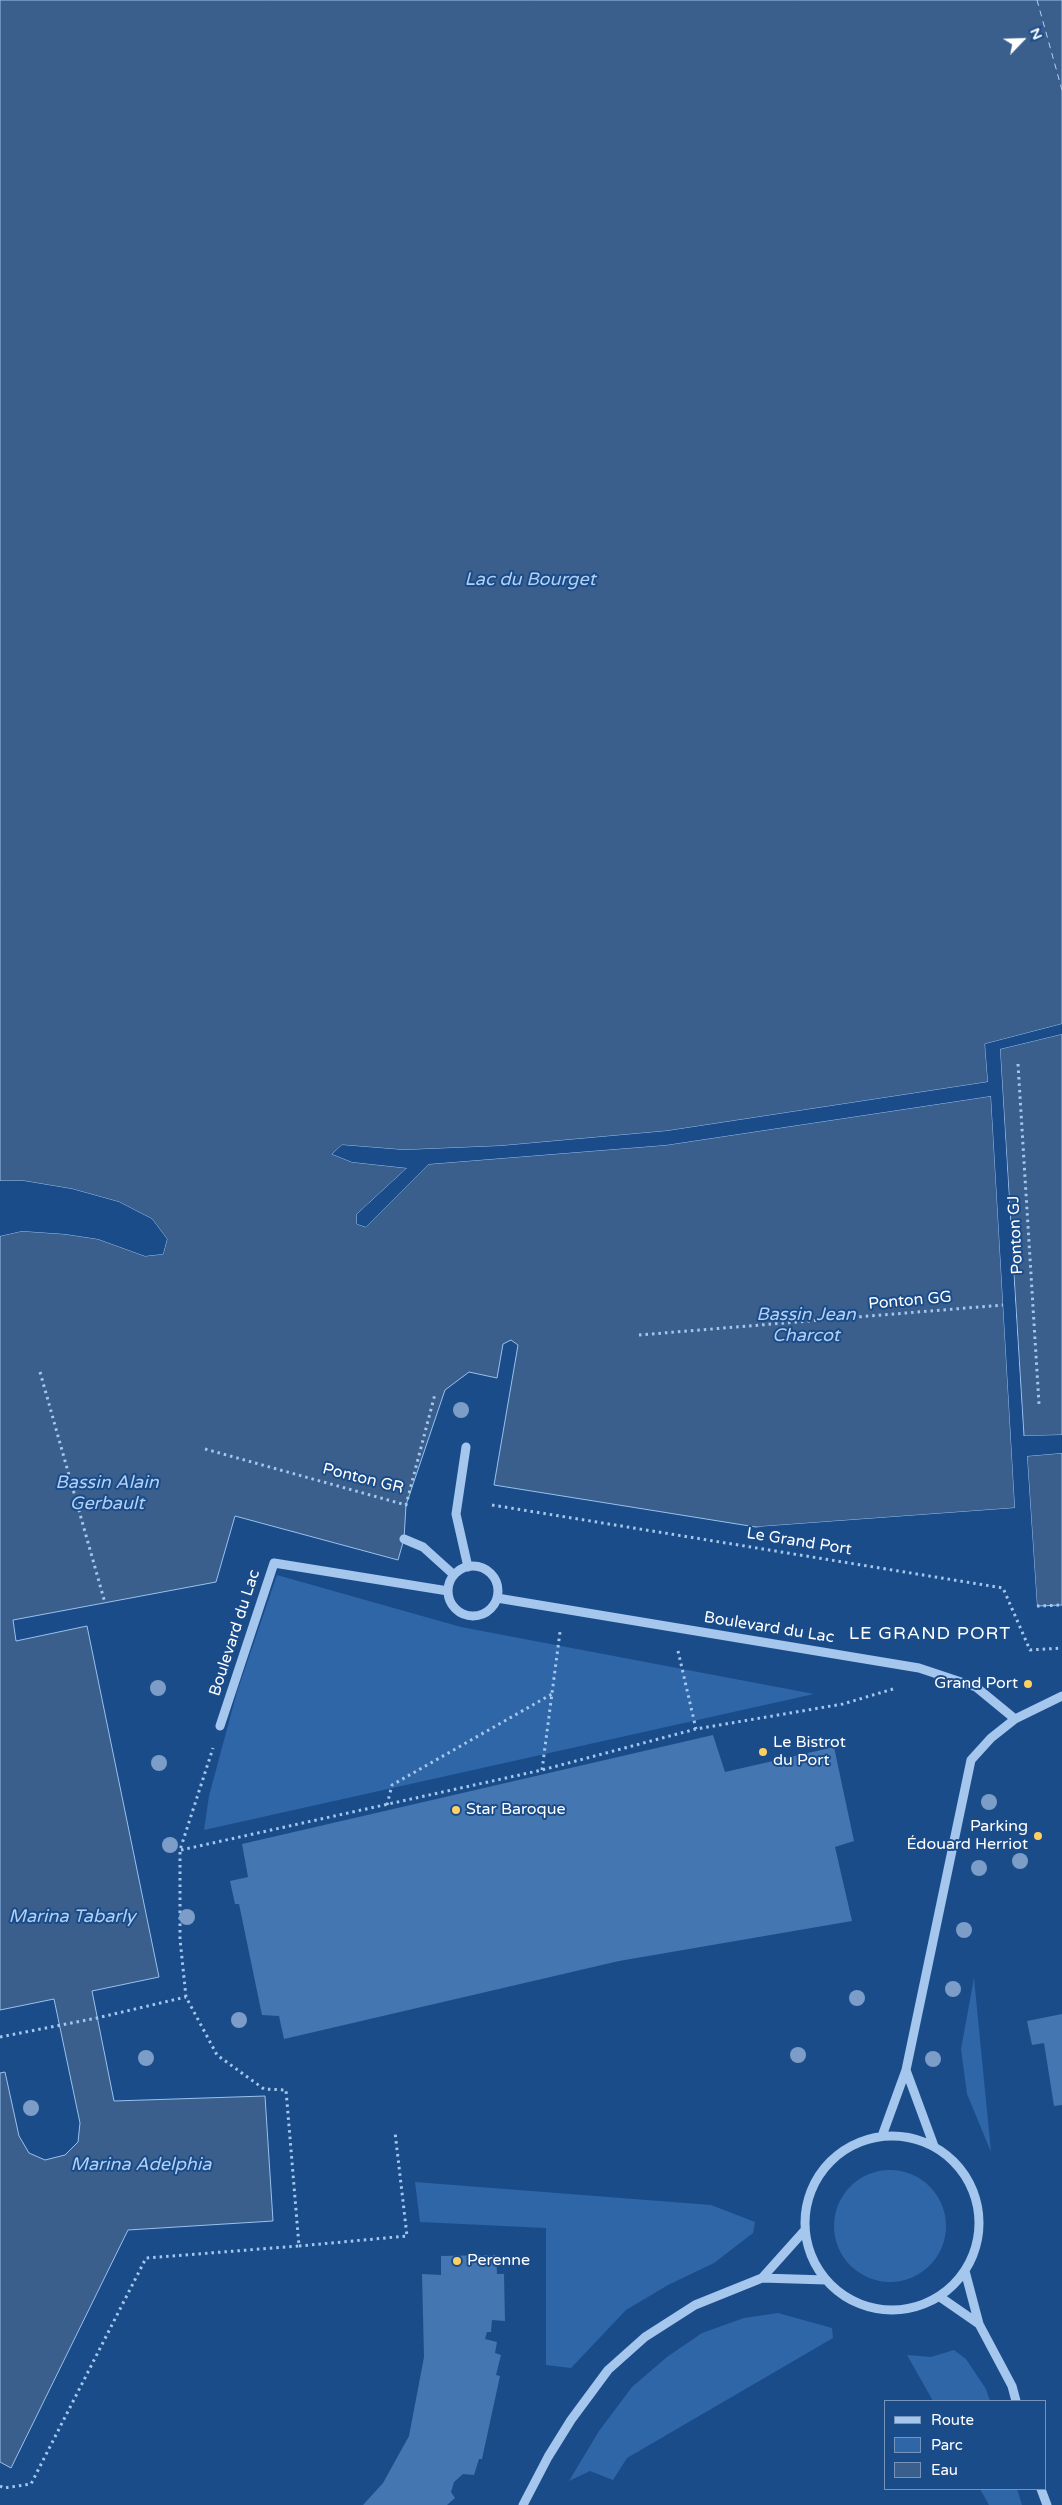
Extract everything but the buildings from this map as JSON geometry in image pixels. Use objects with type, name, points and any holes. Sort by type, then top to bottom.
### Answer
[{"type":"street","points":[[466,1447],[456,1514],[468,1567]]},
{"type":"street","points":[[404,1539],[423,1547],[454,1575]]},
{"type":"street","name":"Boulevard du Lac","points":[[220,1726],[274,1564],[448,1591]]},
{"type":"street","points":[[476,1566],[491,1574],[496,1581],[496,1598],[488,1611],[473,1616],[458,1612],[449,1599],[448,1591],[454,1575],[468,1567],[476,1566]]},
{"type":"street","name":"Boulevard du Lac","points":[[496,1598],[919,1668],[976,1687],[1015,1719]]},
{"type":"street","points":[[882,2136],[906,2070],[970,1760],[991,1738],[1015,1719],[1062,1696]]},
{"type":"street","points":[[906,2070],[934,2146]]},
{"type":"street","points":[[882,2136],[908,2137],[934,2146],[956,2163],[972,2187],[979,2214],[978,2242],[965,2271],[940,2297],[926,2304],[899,2310],[872,2308],[847,2298],[826,2280],[812,2257],[805,2230],[807,2202],[818,2177],[834,2157],[856,2143],[882,2136]]},
{"type":"street","points":[[762,2278],[805,2230]]},
{"type":"street","points":[[965,2271],[979,2324],[1012,2386],[1016,2400]]},
{"type":"street","points":[[523,2505],[548,2457],[571,2420],[608,2370],[645,2337],[695,2305],[762,2278],[826,2280]]},
{"type":"street","points":[[940,2297],[979,2324]]},
{"type":"street","points":[[1041,2490],[1046,2505]]},
{"type":"path","name":"Ponton GJ","points":[[1018,1064],[1039,1404]]},
{"type":"path","name":"Ponton GG","points":[[639,1335],[1003,1306]]},
{"type":"path","points":[[40,1372],[105,1603]]},
{"type":"path","name":"Ponton GR","points":[[206,1449],[406,1505],[435,1394]]},
{"type":"path","name":"Le Grand Port","points":[[492,1505],[1003,1588],[1030,1650],[1062,1648]]},
{"type":"path","points":[[1037,1606],[1062,1605]]},
{"type":"path","points":[[542,1770],[562,1610]]},
{"type":"path","points":[[673,1628],[696,1729]]},
{"type":"path","points":[[180,1850],[542,1770],[696,1729],[843,1704],[891,1692],[919,1668]]},
{"type":"path","points":[[387,1805],[392,1785],[552,1694]]},
{"type":"path","points":[[220,1726],[180,1850],[180,1939],[186,1998],[217,2055],[264,2089],[286,2090],[299,2246]]},
{"type":"path","points":[[0,2037],[60,2026],[186,1998]]},
{"type":"path","points":[[0,2486],[4,2488],[31,2484],[146,2258],[407,2236],[395,2132]]},
{"type":"green space","points":[[277,1575],[461,1627],[814,1694],[204,1830],[209,1796],[237,1692]]},
{"type":"green space","points":[[974,1978],[991,2152],[967,2094],[961,2049]]},
{"type":"green space","points":[[890,2170],[911,2175],[929,2187],[941,2205],[946,2226],[941,2247],[929,2265],[911,2277],[890,2282],[869,2277],[851,2265],[839,2247],[834,2226],[839,2205],[851,2187],[869,2175]]},
{"type":"green space","points":[[415,2182],[711,2205],[755,2222],[753,2233],[714,2263],[668,2285],[626,2310],[571,2368],[546,2365],[546,2228],[420,2222]]},
{"type":"green space","points":[[778,2313],[832,2328],[833,2338],[627,2458],[613,2480],[590,2471],[569,2481],[599,2431],[632,2387],[667,2357],[702,2333],[744,2318]]},
{"type":"green space","points":[[954,2350],[966,2359],[986,2389],[990,2400],[932,2400],[907,2355],[931,2357]]},
{"type":"green space","points":[[981,2490],[1017,2490],[1022,2505],[989,2505]]},
{"type":"water","name":"Lac du Bourget","points":[[0,0],[1062,0],[1062,1024],[985,1044],[988,1082],[667,1131],[500,1146],[404,1150],[342,1145],[332,1154],[352,1162],[407,1168],[357,1214],[357,1224],[366,1227],[429,1164],[666,1145],[991,1096],[1015,1508],[756,1527],[494,1485],[518,1345],[511,1340],[503,1344],[497,1378],[469,1372],[445,1390],[406,1505],[404,1539],[398,1560],[235,1516],[216,1582],[13,1620],[16,1641],[87,1626],[159,1977],[92,1991],[114,2101],[265,2096],[273,2221],[128,2230],[11,2468],[0,2462],[0,2073],[5,2072],[19,2136],[29,2153],[45,2160],[65,2155],[78,2142],[80,2123],[54,1999],[0,2010],[0,1236],[22,1231],[65,1234],[98,1239],[145,1256],[163,1254],[167,1239],[152,1219],[119,1202],[72,1189],[24,1181],[0,1181]]},
{"type":"water","points":[[1062,1034],[1062,1435],[1024,1436],[1000,1049]]},
{"type":"water","points":[[1062,1453],[1062,1605],[1037,1606],[1027,1456]]},
{"type":"pier","points":[[1062,1024],[1062,1026],[987,1045],[991,1082],[989,1085],[667,1134],[500,1149],[404,1153],[342,1148],[336,1153],[353,1160],[410,1167],[359,1215],[359,1222],[366,1224],[428,1162],[666,1143],[993,1094],[1018,1508],[1016,1510],[769,1529],[756,1527],[1015,1508],[991,1096],[666,1145],[429,1164],[366,1227],[357,1224],[357,1214],[407,1168],[352,1162],[332,1154],[342,1145],[404,1150],[500,1146],[667,1131],[988,1082],[985,1044]]},
{"type":"pier","points":[[1062,1031],[1062,1034],[1000,1049],[1023,1436],[1062,1435],[1062,1437],[1023,1439],[1021,1437],[998,1048]]},
{"type":"pier","points":[[0,1181],[24,1181],[72,1189],[119,1202],[152,1219],[167,1239],[163,1254],[145,1256],[98,1239],[65,1234],[22,1231],[0,1236],[0,1233],[22,1229],[65,1231],[99,1237],[145,1254],[161,1252],[164,1240],[150,1221],[118,1205],[71,1191],[24,1183],[0,1184]]},
{"type":"pier","points":[[1062,1451],[1062,1453],[1027,1456],[1037,1606],[1034,1603],[1025,1456],[1027,1453]]},
{"type":"ferry route","points":[[1037,0],[1062,90]]},
{"type":"place","name":"Grand Port","points":[[1028,1684]]},
{"type":"place","name":"Le Bistrot du Port","points":[[763,1752]]},
{"type":"place","name":"Star Baroque","points":[[456,1810]]},
{"type":"place","name":"Parking Édouard Herriot","points":[[1038,1836]]},
{"type":"place","name":"Perenne","points":[[457,2261]]},
{"type":"district","name":"LE GRAND PORT","points":[[930,1634]]},
{"type":"water label","name":"Bassin Jean Charcot","points":[[806,1325]]},
{"type":"water label","name":"Bassin Alain Gerbault","points":[[107,1494]]},
{"type":"water label","name":"Marina Tabarly","points":[[72,1917]]},
{"type":"water label","name":"Marina Adelphia","points":[[141,2165]]}]
